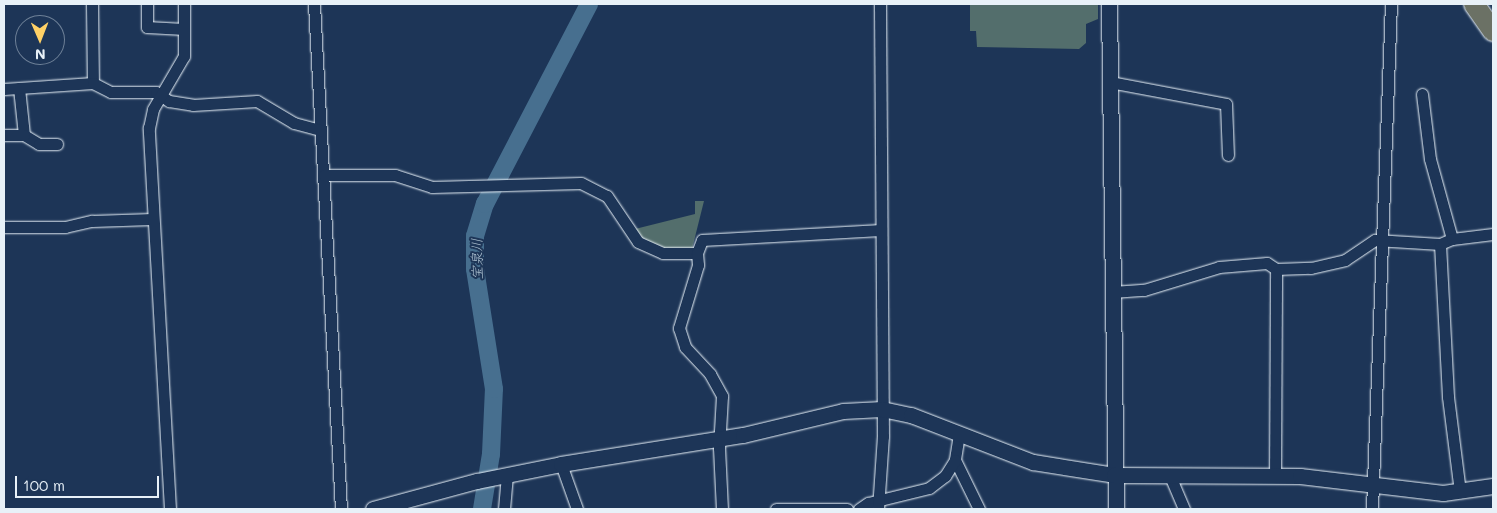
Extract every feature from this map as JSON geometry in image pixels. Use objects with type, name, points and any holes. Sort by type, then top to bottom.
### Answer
[{"type":"highway","points":[[1474,4],[1493,31]]},
{"type":"street","points":[[92,4],[93,82]]},
{"type":"street","points":[[147,4],[147,27],[184,28]]},
{"type":"street","points":[[170,509],[152,219],[150,123],[161,96],[184,56],[184,4]]},
{"type":"street","points":[[314,4],[341,509]]},
{"type":"street","points":[[880,4],[882,409],[880,505]]},
{"type":"street","points":[[1109,4],[1114,475],[1116,509]]},
{"type":"street","points":[[1372,509],[1384,239],[1391,4]]},
{"type":"street","points":[[4,90],[93,82],[111,92],[156,92],[161,96],[193,105],[258,101],[294,123],[321,130]]},
{"type":"street","points":[[1110,82],[1226,104],[1228,155]]},
{"type":"street","points":[[19,88],[24,135]]},
{"type":"street","points":[[1422,94],[1430,159],[1452,239]]},
{"type":"street","points":[[4,135],[24,135],[39,144],[57,144]]},
{"type":"street","points":[[324,175],[394,175],[432,187],[581,183],[607,196],[630,234],[646,248],[662,254],[697,253]]},
{"type":"street","points":[[4,227],[65,227],[92,221],[152,219]]},
{"type":"street","points":[[722,509],[720,439],[722,408],[717,384],[685,347],[680,336],[680,322],[698,265],[697,253],[702,240],[881,230]]},
{"type":"street","points":[[1112,292],[1144,290],[1219,267],[1267,263],[1276,269],[1311,268],[1340,262],[1375,240],[1384,239],[1440,244],[1452,239],[1493,234]]},
{"type":"street","points":[[1440,244],[1448,397],[1460,492]]},
{"type":"street","points":[[1276,269],[1276,476]]},
{"type":"street","points":[[373,509],[477,481],[561,464],[720,439],[843,411],[882,409],[911,415],[1033,462],[1114,475],[1276,476],[1372,484],[1409,491],[1460,492],[1493,487]]},
{"type":"street","points":[[859,509],[868,503],[880,505],[929,488],[945,476],[955,460],[959,434]]},
{"type":"street","points":[[955,460],[979,509]]},
{"type":"street","points":[[561,464],[577,509]]},
{"type":"street","points":[[503,476],[504,509]]},
{"type":"street","points":[[1170,476],[1184,509]]},
{"type":"street","points":[[776,509],[847,509]]},
{"type":"green space","points":[[970,4],[1098,4],[1098,19],[1086,24],[1086,43],[1079,49],[977,47],[976,31],[970,31]]},
{"type":"green space","points":[[695,201],[704,201],[692,249],[664,249],[646,242],[635,229],[695,214]]},
{"type":"waterway","name":"宝泉川","points":[[482,509],[491,454],[494,389],[475,269],[475,236],[485,204],[589,4]]}]
